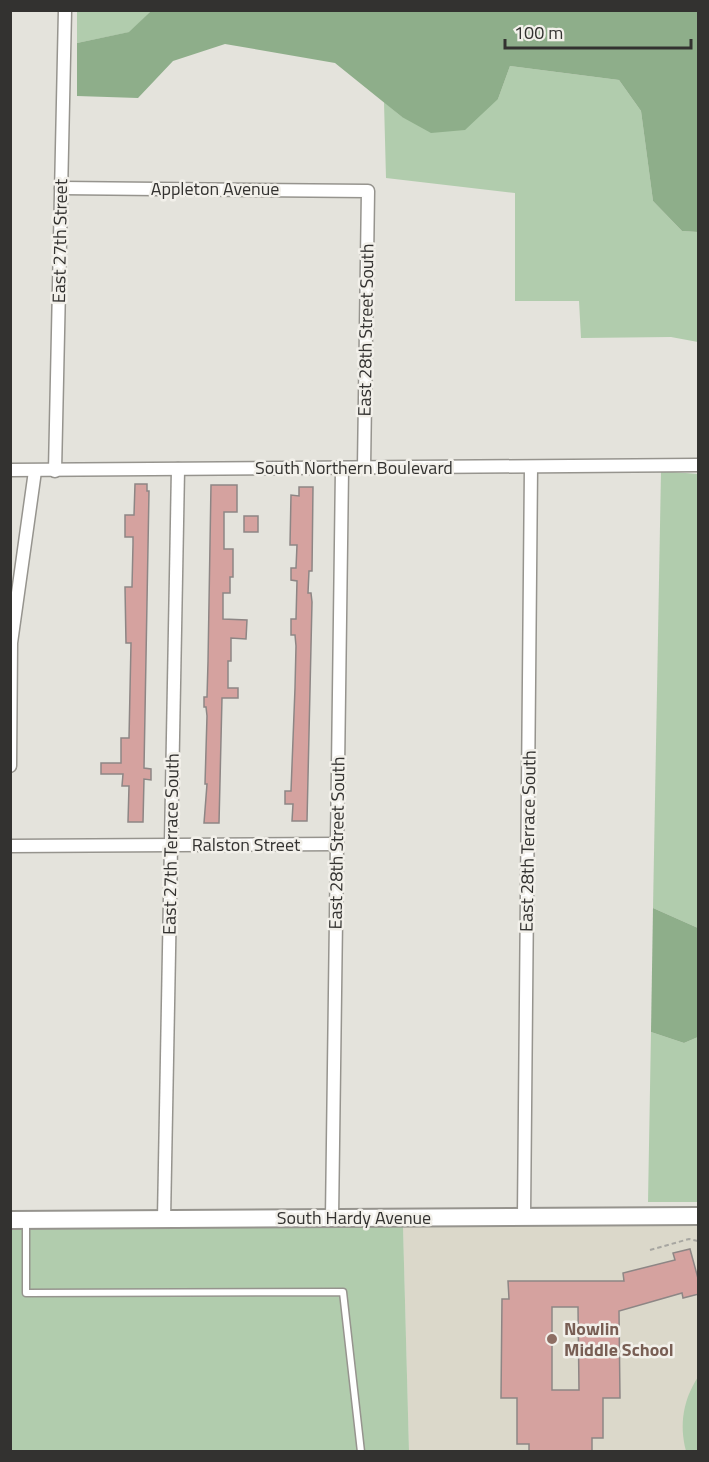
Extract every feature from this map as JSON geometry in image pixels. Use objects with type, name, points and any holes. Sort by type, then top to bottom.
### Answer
[{"type":"street","name":"East 27th Street","points":[[55,471],[66,10]]},
{"type":"street","name":"Appleton Avenue","points":[[62,188],[368,191]]},
{"type":"street","name":"East 28th Street South","points":[[364,468],[368,191]]},
{"type":"street","name":"South Northern Boulevard","points":[[10,470],[699,465]]},
{"type":"street","name":"East 28th Terrace South","points":[[524,1216],[531,467]]},
{"type":"street","name":"East 28th Street South","points":[[332,1218],[342,469]]},
{"type":"street","name":"East 27th Terrace South","points":[[164,1219],[178,470]]},
{"type":"street","points":[[10,766],[11,643],[35,471]]},
{"type":"street","name":"Ralston Street","points":[[10,846],[337,844]]},
{"type":"street","name":"South Hardy Avenue","points":[[18,1220],[699,1216]]},
{"type":"lane","points":[[18,1220],[26,1293],[343,1292],[361,1452]]},
{"type":"path","points":[[650,1250],[689,1239],[699,1241]]},
{"type":"shaded area","name":"Nowlin Middle School","points":[[698,1225],[698,1451],[409,1451],[403,1226]]},
{"type":"green space","points":[[77,11],[151,11],[130,32],[77,43]]},
{"type":"green space","points":[[151,11],[698,11],[698,232],[682,231],[653,201],[641,111],[619,80],[510,66],[498,99],[465,130],[431,133],[402,117],[335,63],[225,44],[173,61],[138,98],[77,96],[77,43],[129,32]]},
{"type":"green space","points":[[510,66],[619,80],[641,111],[653,201],[682,231],[698,232],[698,342],[671,337],[581,338],[579,301],[515,301],[515,193],[386,178],[384,102],[402,117],[498,99]]},
{"type":"green space","points":[[661,471],[698,474],[698,928],[653,908]]},
{"type":"green space","points":[[653,908],[698,928],[698,1037],[684,1043],[651,1032]]},
{"type":"green space","points":[[651,1032],[684,1043],[698,1037],[698,1202],[648,1202]]},
{"type":"green space","points":[[403,1226],[409,1451],[11,1451],[10,1227]]},
{"type":"green space","points":[[698,1377],[698,1451],[686,1451],[683,1432],[684,1413],[689,1395]]},
{"type":"building","points":[[135,484],[147,484],[147,491],[149,491],[144,768],[151,769],[151,780],[144,779],[143,822],[128,822],[129,786],[122,786],[123,774],[101,774],[101,763],[121,763],[121,738],[129,738],[131,643],[126,643],[125,587],[132,587],[133,537],[125,537],[125,515],[134,515]]},
{"type":"building","points":[[211,485],[237,485],[237,512],[224,512],[224,549],[233,549],[233,577],[230,577],[230,593],[223,593],[223,619],[247,620],[246,639],[231,638],[231,661],[228,661],[228,688],[238,688],[238,698],[222,698],[219,823],[204,823],[207,784],[205,784],[207,716],[204,697],[207,697]]},
{"type":"building","points":[[299,487],[313,487],[312,571],[309,571],[308,593],[311,593],[312,602],[307,821],[292,821],[293,804],[285,804],[285,791],[291,791],[296,646],[295,635],[291,635],[291,619],[296,619],[297,581],[291,580],[291,568],[296,568],[297,545],[290,545],[291,495],[299,496]]},
{"type":"building","points":[[244,516],[258,516],[258,532],[244,532]]},
{"type":"building","name":"Nowlin Middle School","points":[[690,1249],[699,1282],[699,1294],[683,1298],[682,1293],[619,1311],[620,1398],[603,1398],[603,1438],[592,1438],[592,1452],[529,1452],[529,1444],[517,1444],[517,1398],[501,1398],[502,1299],[509,1299],[508,1281],[624,1281],[623,1273],[675,1260],[673,1253]],"holes":[[[552,1307],[578,1307],[579,1390],[552,1390]]]},
{"type":"place","name":"Nowlin Middle School","points":[[552,1339]]}]
